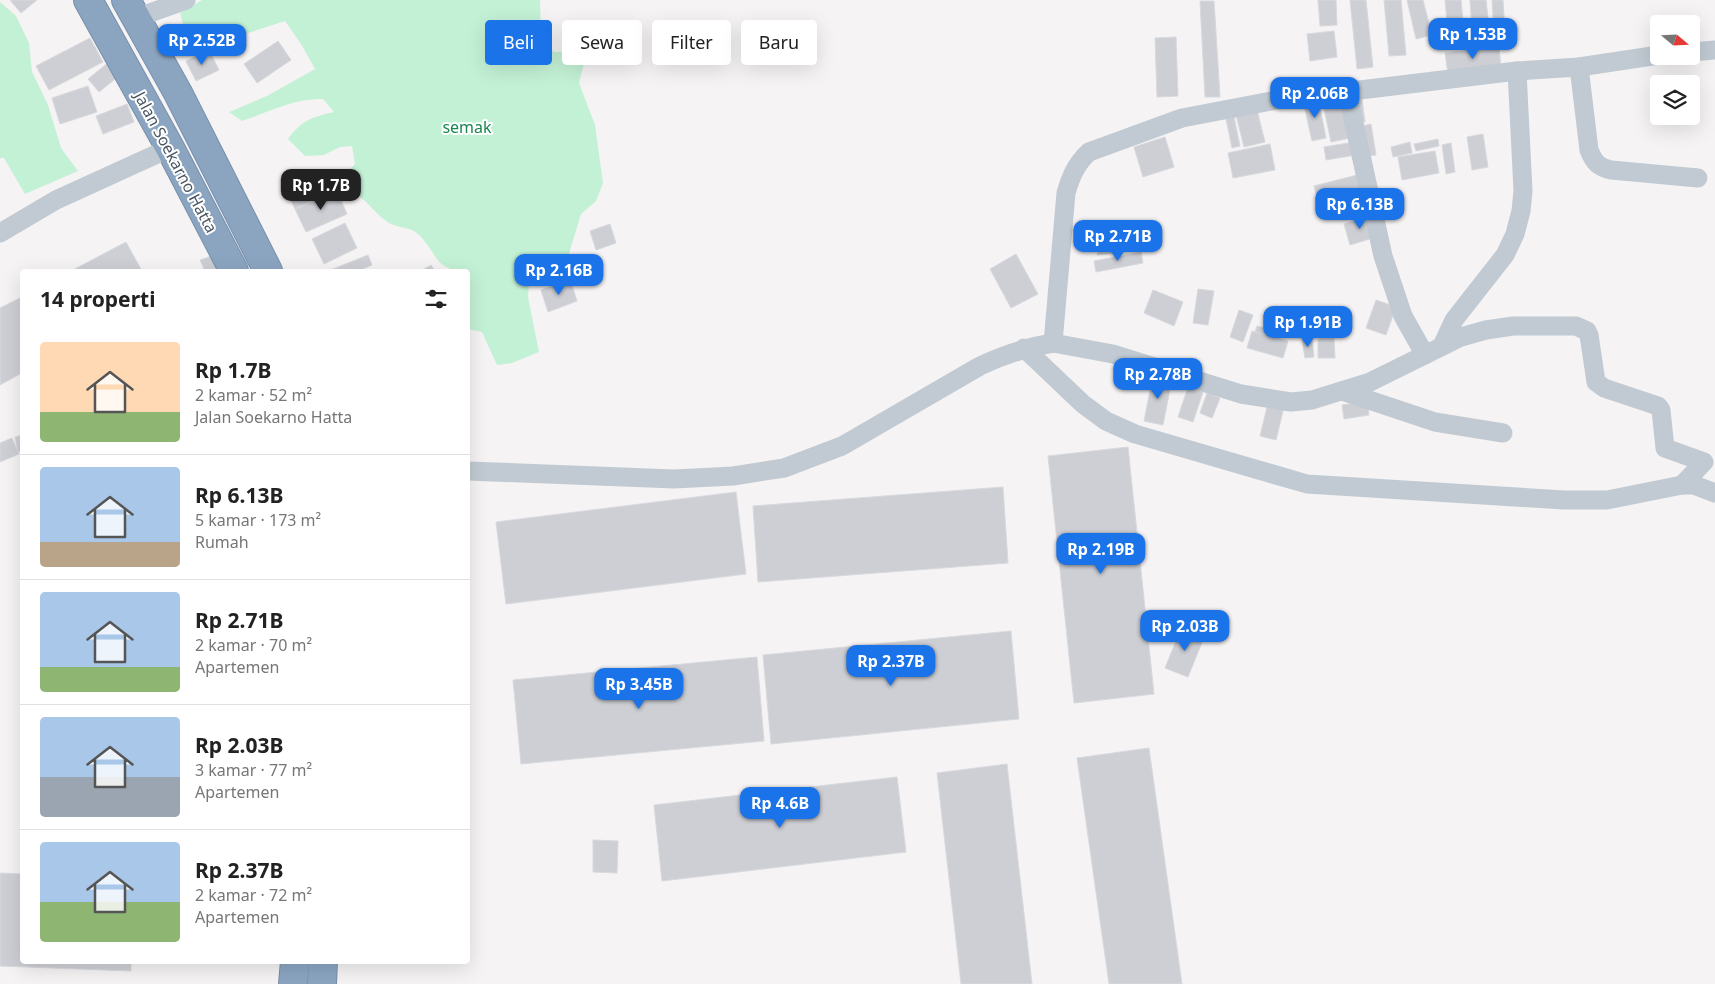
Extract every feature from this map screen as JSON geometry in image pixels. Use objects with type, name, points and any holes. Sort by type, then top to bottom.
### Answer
[{"type":"highway","name":"Jalan Soekarno Hatta","points":[[88,0],[170,148],[233,269]]},
{"type":"highway","name":"Jalan Soekarno Hatta","points":[[131,9],[178,93],[267,269]]},
{"type":"highway","points":[[293,984],[295,964]]},
{"type":"highway","points":[[322,984],[323,964]]},
{"type":"street","points":[[131,9],[186,0]]},
{"type":"street","points":[[1700,51],[1715,50]]},
{"type":"street","points":[[1053,343],[1066,193],[1070,177],[1078,162],[1089,152],[1182,118],[1277,100],[1517,71],[1578,67],[1650,56]]},
{"type":"street","points":[[1578,67],[1589,150],[1594,162],[1601,168],[1611,170],[1698,178]]},
{"type":"street","points":[[1442,346],[1454,320],[1505,255],[1515,234],[1521,211],[1523,191],[1517,71]]},
{"type":"street","points":[[1347,91],[1383,256],[1403,316],[1425,355]]},
{"type":"street","points":[[0,233],[56,200],[170,148]]},
{"type":"street","points":[[473,468],[674,479],[733,476],[784,468],[842,446],[980,366],[1024,348],[1053,343],[1113,354],[1241,394],[1291,402],[1312,400],[1395,371],[1461,337],[1513,326],[1576,326],[1582,328],[1589,335],[1596,382],[1604,388],[1658,406],[1661,410],[1665,448],[1709,457]]},
{"type":"street","points":[[1024,348],[1083,404],[1106,421],[1135,434],[1307,484],[1564,500],[1607,500],[1682,485],[1694,486],[1715,493]]},
{"type":"street","points":[[1342,391],[1435,422],[1503,433]]},
{"type":"street","points":[[1682,485],[1709,457]]},
{"type":"green space","name":"semak","points":[[202,0],[540,0],[541,20],[485,20],[485,65],[552,65],[552,50],[554,52],[562,52],[562,65],[584,65],[579,83],[595,125],[603,183],[596,201],[581,214],[567,260],[530,270],[528,297],[539,352],[512,363],[497,365],[482,332],[470,329],[470,269],[452,269],[442,265],[418,234],[412,230],[389,223],[360,197],[346,189],[347,172],[355,164],[352,146],[340,147],[324,155],[305,156],[288,139],[298,127],[308,120],[334,112],[323,99],[292,103],[242,121],[229,112],[267,96],[315,69],[285,21],[214,44],[188,43],[180,13]]},
{"type":"green space","points":[[0,2],[16,16],[29,43],[32,72],[48,105],[61,148],[78,171],[25,194],[4,158],[0,158]]},
{"type":"building","points":[[10,0],[37,0],[21,13]]},
{"type":"building","points":[[1318,0],[1336,0],[1337,25],[1320,26]]},
{"type":"building","points":[[1350,0],[1366,0],[1373,67],[1357,69]]},
{"type":"building","points":[[1384,0],[1401,0],[1406,55],[1389,56]]},
{"type":"building","points":[[1407,0],[1423,0],[1432,35],[1416,39]]},
{"type":"building","points":[[1445,0],[1461,0],[1465,41],[1449,43]]},
{"type":"building","points":[[1470,0],[1486,0],[1489,27],[1472,29]]},
{"type":"building","points":[[1492,0],[1503,0],[1505,32],[1494,33]]},
{"type":"building","points":[[1200,1],[1214,1],[1220,97],[1205,97]]},
{"type":"building","points":[[1334,31],[1337,57],[1310,61],[1307,34]]},
{"type":"building","points":[[1176,37],[1178,96],[1157,97],[1155,38]]},
{"type":"building","points":[[90,38],[103,62],[49,90],[36,66]]},
{"type":"building","points":[[278,41],[291,60],[257,83],[244,64]]},
{"type":"building","points":[[1499,47],[1501,68],[1448,74],[1445,53]]},
{"type":"building","points":[[209,50],[219,70],[196,81],[186,61]]},
{"type":"building","points":[[114,58],[125,71],[99,92],[88,79]]},
{"type":"building","points":[[88,86],[97,112],[60,124],[52,98]]},
{"type":"building","points":[[1361,92],[1365,122],[1357,123],[1353,93]]},
{"type":"building","points":[[1341,94],[1350,138],[1331,142],[1322,99]]},
{"type":"building","points":[[1318,98],[1326,138],[1312,141],[1303,101]]},
{"type":"building","points":[[127,104],[134,122],[103,134],[96,116]]},
{"type":"building","points":[[1257,110],[1265,142],[1244,147],[1236,115]]},
{"type":"building","points":[[1234,117],[1240,146],[1232,148],[1226,119]]},
{"type":"building","points":[[1371,124],[1376,155],[1363,157],[1358,127]]},
{"type":"building","points":[[1483,134],[1488,167],[1472,170],[1467,137]]},
{"type":"building","points":[[1165,137],[1174,167],[1143,177],[1134,147]]},
{"type":"building","points":[[1438,139],[1439,146],[1416,151],[1414,144]]},
{"type":"building","points":[[1354,142],[1356,155],[1326,160],[1324,147]]},
{"type":"building","points":[[1410,142],[1412,153],[1393,157],[1391,147]]},
{"type":"building","points":[[1451,143],[1455,172],[1446,174],[1442,145]]},
{"type":"building","points":[[1270,144],[1275,170],[1233,178],[1228,153]]},
{"type":"building","points":[[1435,151],[1439,173],[1402,180],[1398,157]]},
{"type":"building","points":[[330,171],[338,187],[295,209],[287,192]]},
{"type":"building","points":[[1361,174],[1365,188],[1318,200],[1314,186]]},
{"type":"building","points":[[337,191],[347,214],[306,232],[295,209]]},
{"type":"building","points":[[1366,194],[1370,209],[1340,217],[1336,202]]},
{"type":"building","points":[[1370,216],[1376,237],[1350,245],[1344,224]]},
{"type":"building","points":[[345,223],[357,248],[324,264],[312,239]]},
{"type":"building","points":[[610,224],[616,243],[596,250],[590,231]]},
{"type":"building","points":[[1153,229],[1159,246],[1147,250],[1141,233]]},
{"type":"building","points":[[1119,230],[1137,237],[1133,245],[1116,238]]},
{"type":"building","points":[[1101,237],[1120,244],[1119,253],[1097,255]]},
{"type":"building","points":[[126,242],[141,269],[75,269]]},
{"type":"building","points":[[1141,252],[1143,263],[1096,272],[1094,261]]},
{"type":"building","points":[[1016,254],[1038,294],[1011,308],[990,269]]},
{"type":"building","points":[[368,255],[372,265],[363,269],[333,269]]},
{"type":"building","points":[[212,256],[218,269],[204,269],[200,260]]},
{"type":"building","points":[[431,265],[434,269],[424,269]]},
{"type":"building","points":[[570,279],[577,301],[548,312],[541,290]]},
{"type":"building","points":[[1198,289],[1214,291],[1208,325],[1193,323]]},
{"type":"building","points":[[1153,290],[1183,302],[1174,326],[1144,313]]},
{"type":"building","points":[[20,298],[20,374],[0,385],[0,308]]},
{"type":"building","points":[[1376,300],[1396,307],[1386,335],[1366,328]]},
{"type":"building","points":[[1239,310],[1253,315],[1243,342],[1230,337]]},
{"type":"building","points":[[1257,326],[1270,329],[1268,335],[1255,332]]},
{"type":"building","points":[[1252,331],[1288,341],[1283,358],[1247,348]]},
{"type":"building","points":[[1312,338],[1314,357],[1305,358],[1302,340]]},
{"type":"building","points":[[1334,338],[1335,358],[1318,358],[1318,339]]},
{"type":"building","points":[[1153,375],[1172,379],[1163,425],[1144,421]]},
{"type":"building","points":[[1188,387],[1203,392],[1193,422],[1178,417]]},
{"type":"building","points":[[1207,393],[1220,398],[1212,418],[1200,413]]},
{"type":"building","points":[[1367,401],[1369,415],[1344,419],[1342,405]]},
{"type":"building","points":[[1268,403],[1284,407],[1276,440],[1260,436]]},
{"type":"building","points":[[20,436],[20,452],[18,452],[15,437]]},
{"type":"building","points":[[12,438],[19,454],[0,462],[0,443]]},
{"type":"building","points":[[1128,447],[1154,694],[1074,703],[1048,456]]},
{"type":"building","points":[[1003,487],[1008,563],[758,582],[753,506]]},
{"type":"building","points":[[736,492],[746,574],[506,604],[496,522]]},
{"type":"building","points":[[1182,626],[1205,635],[1188,677],[1165,668]]},
{"type":"building","points":[[1011,631],[1019,719],[771,744],[763,655]]},
{"type":"building","points":[[757,657],[764,741],[521,764],[513,680]]},
{"type":"building","points":[[1149,748],[1182,984],[1109,984],[1077,758]]},
{"type":"building","points":[[1007,764],[1032,984],[961,984],[937,773]]},
{"type":"building","points":[[897,777],[906,852],[662,881],[654,805]]},
{"type":"building","points":[[593,840],[618,841],[617,873],[593,872]]},
{"type":"building","points":[[0,873],[20,874],[20,964],[131,964],[131,971],[0,966]]}]
